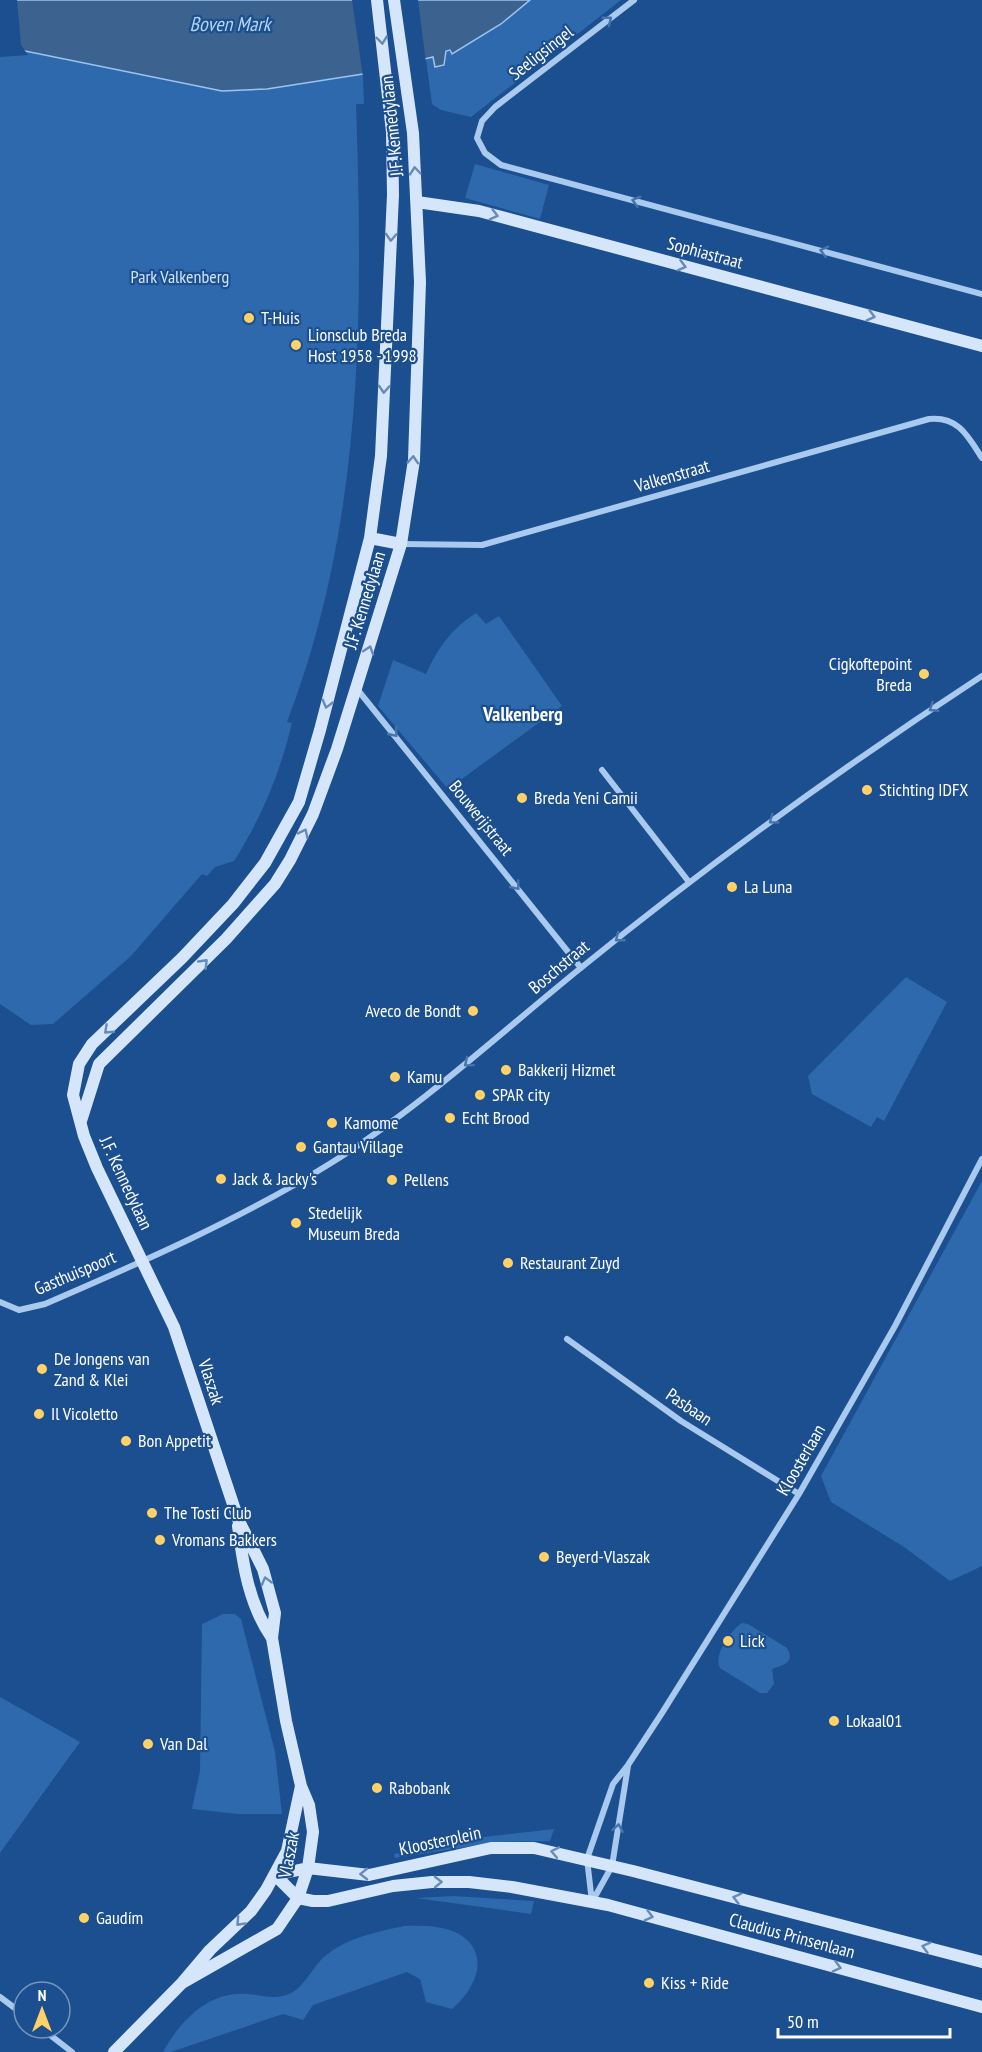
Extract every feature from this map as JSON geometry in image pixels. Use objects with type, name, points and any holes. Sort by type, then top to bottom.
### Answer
[{"type":"street","name":"J.F. Kennedylaan","points":[[143,1259],[97,1168],[73,1102],[74,1083],[79,1064],[92,1044],[151,990],[233,904],[266,863],[292,816],[320,730],[370,538],[381,456],[392,215],[392,132],[377,0]]},
{"type":"street","name":"J.F. Kennedylaan","points":[[81,1121],[99,1064],[196,970],[255,908],[280,876],[313,814],[356,689],[401,544],[414,460],[420,282],[413,134],[394,0]]},
{"type":"street","name":"Seeligsingel","points":[[477,138],[482,121],[495,107],[634,0]]},
{"type":"street","name":"Sophiastraat","points":[[477,138],[485,153],[501,165],[982,294]]},
{"type":"street","name":"Sophiastraat","points":[[417,202],[479,211],[982,346]]},
{"type":"street","name":"Valkenstraat","points":[[401,544],[482,545],[922,420],[949,420],[961,427],[982,458]]},
{"type":"street","points":[[370,538],[401,544]]},
{"type":"street","name":"Boschstraat","points":[[143,1259],[257,1205],[331,1163],[391,1123],[451,1078],[581,968],[689,882],[864,754],[982,676]]},
{"type":"street","name":"Bouwerijstraat","points":[[356,689],[581,968]]},
{"type":"street","points":[[602,770],[689,882]]},
{"type":"street","name":"Kloosterlaan","points":[[592,1902],[587,1859],[612,1784],[628,1766],[799,1494],[895,1326],[982,1159]]},
{"type":"street","name":"Gasthuispoort","points":[[0,1302],[19,1310],[45,1304],[143,1259]]},
{"type":"street","name":"Vlaszak","points":[[143,1259],[174,1327],[238,1518],[263,1569],[275,1613],[272,1638],[301,1786],[309,1805],[313,1832],[308,1868],[298,1898]]},
{"type":"street","name":"Pasbaan","points":[[567,1339],[681,1421],[799,1494]]},
{"type":"street","name":"Vlaszak","points":[[238,1518],[243,1563],[259,1618],[272,1638]]},
{"type":"street","name":"Kloosterlaan","points":[[592,1902],[612,1866],[628,1766]]},
{"type":"street","name":"Vlaszak","points":[[275,1875],[287,1851],[301,1786]]},
{"type":"street","name":"Kloosterplein","points":[[275,1875],[308,1868],[369,1875],[491,1848],[514,1847],[555,1851],[612,1866]]},
{"type":"street","name":"Claudius Prinsenlaan","points":[[612,1866],[982,1962]]},
{"type":"street","points":[[114,2052],[182,1983],[210,1950],[251,1911],[275,1875],[298,1898],[277,1929],[182,1983]]},
{"type":"street","name":"Kloosterplein","points":[[298,1898],[328,1901],[411,1884],[469,1882],[592,1902]]},
{"type":"street","name":"Claudius Prinsenlaan","points":[[592,1902],[982,2007]]},
{"type":"street","points":[[56,2040],[72,2052]]},
{"type":"green space","points":[[530,0],[621,0],[471,117],[441,110],[432,104],[426,60],[450,50],[452,54],[501,24]]},
{"type":"green space","name":"Park Valkenberg","points":[[25,51],[222,91],[267,89],[363,74],[364,104],[356,104],[358,340],[345,494],[331,571],[312,647],[287,722],[292,723],[276,777],[253,828],[234,861],[215,867],[207,876],[202,874],[131,956],[53,1024],[31,1025],[0,1004],[0,54]]},
{"type":"green space","points":[[475,164],[549,185],[540,219],[465,198]]},
{"type":"green space","points":[[476,613],[486,624],[499,616],[562,706],[448,789],[378,706],[393,660],[426,674],[446,640]]},
{"type":"green space","points":[[906,977],[947,1002],[884,1121],[877,1117],[871,1127],[812,1094],[808,1076]]},
{"type":"green space","points":[[982,1181],[982,1566],[950,1581],[904,1547],[831,1502],[821,1476]]},
{"type":"green space","points":[[223,1614],[235,1614],[241,1619],[275,1752],[282,1814],[238,1814],[192,1809],[200,1771],[202,1624]]},
{"type":"green space","points":[[742,1623],[748,1624],[787,1648],[789,1653],[790,1657],[787,1662],[772,1669],[774,1684],[767,1693],[760,1693],[720,1668],[718,1663],[721,1650],[728,1637]]},
{"type":"green space","points":[[0,1697],[80,1742],[0,1853]]},
{"type":"green space","points":[[554,1829],[550,1841],[500,1842],[395,1858],[394,1854],[465,1839]]},
{"type":"green space","points":[[453,1896],[534,1901],[531,1914],[416,1898]]},
{"type":"green space","points":[[404,1926],[428,1926],[454,1931],[467,1940],[474,1949],[477,1958],[475,1977],[466,1995],[452,2009],[426,2002],[420,1979],[407,1972],[313,2005],[303,2020],[283,2014],[171,2052],[163,2052],[187,2019],[208,2003],[234,1994],[284,1996],[294,1992],[320,1961],[338,1947],[359,1937]]},
{"type":"water","name":"Boven Mark","points":[[0,0],[530,0],[501,24],[452,54],[450,50],[446,51],[444,65],[435,67],[433,57],[363,74],[267,89],[222,91],[25,51],[0,54]]},
{"type":"pier","points":[[0,0],[17,0],[21,45],[28,55],[0,57]]},
{"type":"pier","points":[[352,0],[418,0],[426,63],[363,77]]},
{"type":"place","name":"T-Huis","points":[[249,318]]},
{"type":"place","name":"Lionsclub Breda Host 1958 - 1998","points":[[296,345]]},
{"type":"place","name":"Cigkoftepoint Breda","points":[[924,674]]},
{"type":"place","name":"Stichting IDFX","points":[[867,790]]},
{"type":"place","name":"Breda Yeni Camii","points":[[522,798]]},
{"type":"place","name":"La Luna","points":[[732,887]]},
{"type":"place","name":"Aveco de Bondt","points":[[473,1011]]},
{"type":"place","name":"Bakkerij Hizmet","points":[[506,1070]]},
{"type":"place","name":"Kamu","points":[[395,1077]]},
{"type":"place","name":"SPAR city","points":[[480,1095]]},
{"type":"place","name":"Echt Brood","points":[[450,1118]]},
{"type":"place","name":"Kamome","points":[[332,1123]]},
{"type":"place","name":"Gantau Village","points":[[301,1147]]},
{"type":"place","name":"Jack & Jacky's","points":[[221,1179]]},
{"type":"place","name":"Pellens","points":[[392,1180]]},
{"type":"place","name":"Stedelijk Museum Breda","points":[[296,1223]]},
{"type":"place","name":"Restaurant Zuyd","points":[[508,1263]]},
{"type":"place","name":"De Jongens van Zand & Klei","points":[[42,1369]]},
{"type":"place","name":"Il Vicoletto","points":[[39,1414]]},
{"type":"place","name":"Bon Appetit","points":[[126,1441]]},
{"type":"place","name":"The Tosti Club","points":[[152,1513]]},
{"type":"place","name":"Vromans Bakkers","points":[[160,1540]]},
{"type":"place","name":"Beyerd-Vlaszak","points":[[544,1557]]},
{"type":"place","name":"Lick","points":[[728,1641]]},
{"type":"place","name":"Lokaal01","points":[[834,1721]]},
{"type":"place","name":"Van Dal","points":[[148,1744]]},
{"type":"place","name":"Rabobank","points":[[377,1788]]},
{"type":"place","name":"Gaudím","points":[[84,1918]]},
{"type":"place","name":"Kiss + Ride","points":[[649,1983]]},
{"type":"district","name":"Valkenberg","points":[[523,714]]}]
